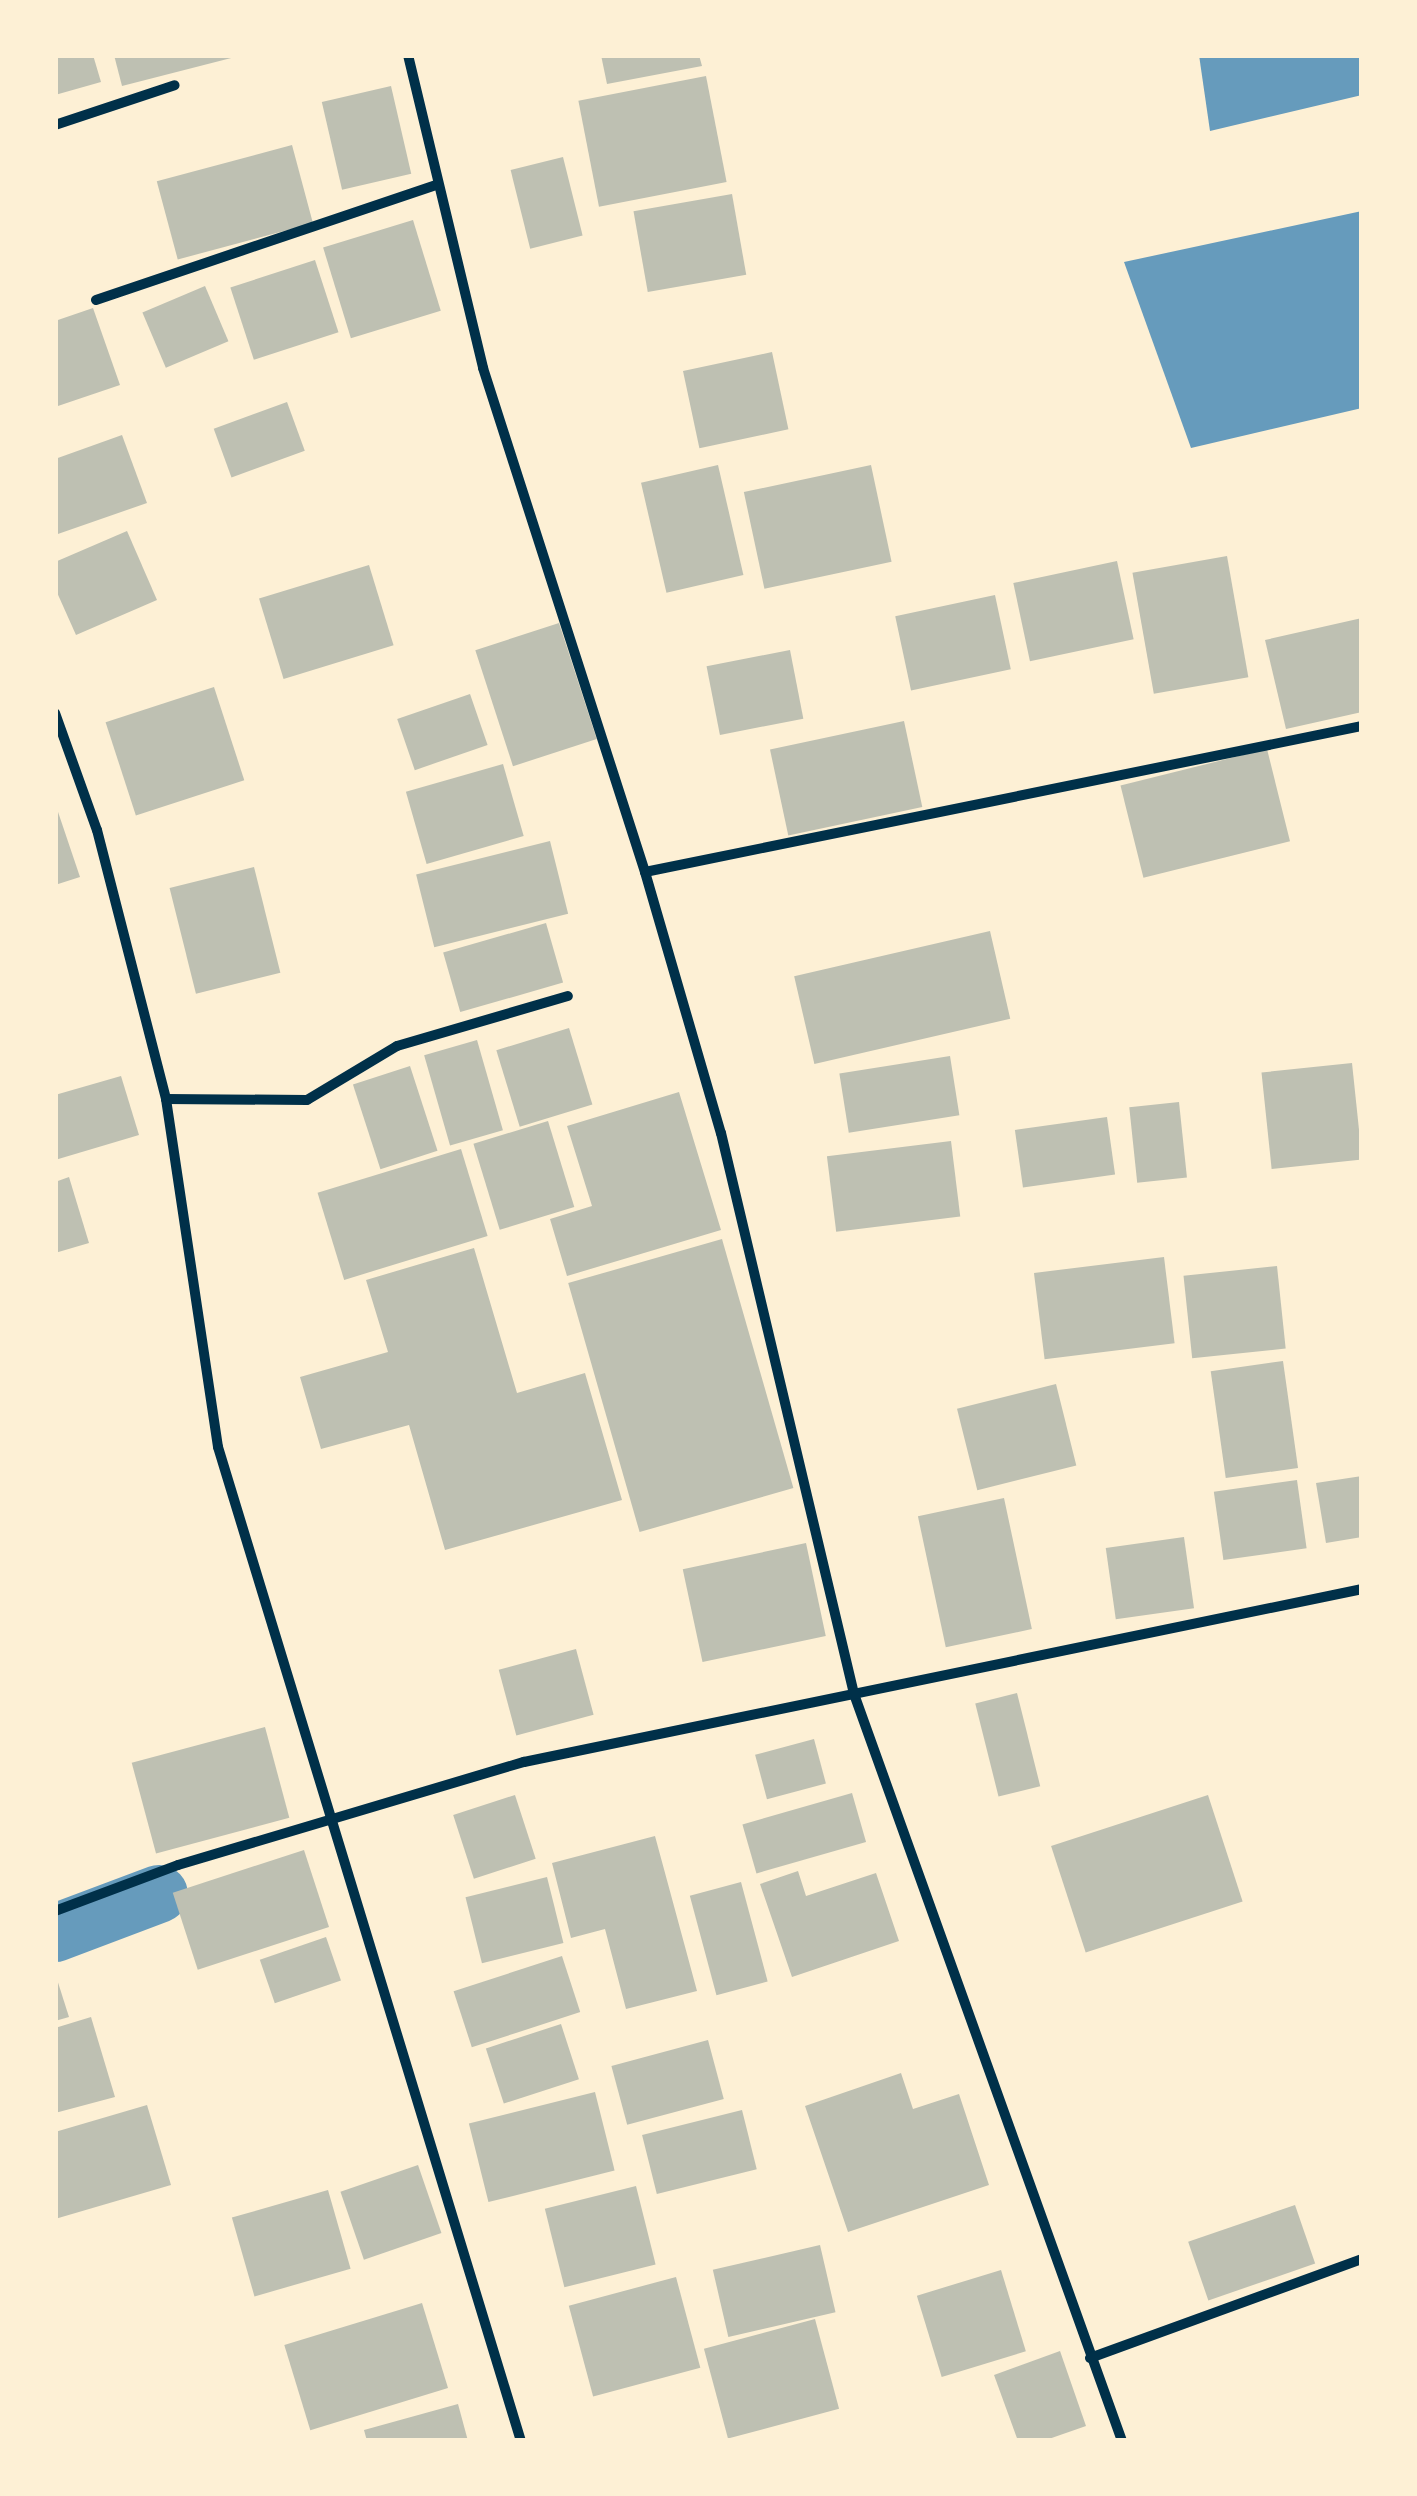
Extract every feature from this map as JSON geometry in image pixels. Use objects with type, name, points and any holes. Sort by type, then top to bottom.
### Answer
[{"type":"street","points":[[408,55],[436,186],[483,368],[646,872],[721,1133],[854,1694],[1122,2441]]},
{"type":"street","points":[[55,124],[175,84]]},
{"type":"street","points":[[96,300],[436,186]]},
{"type":"street","points":[[55,713],[96,830],[166,1098],[218,1446],[521,2441]]},
{"type":"street","points":[[646,872],[1362,726]]},
{"type":"street","points":[[166,1098],[307,1100],[397,1046],[568,996]]},
{"type":"street","points":[[55,1911],[178,1865],[330,1824],[524,1762],[1362,1589]]},
{"type":"street","points":[[1090,2358],[1362,2259]]},
{"type":"water","points":[[1199,55],[1362,55],[1362,95],[1210,131]]},
{"type":"water","points":[[1362,211],[1362,408],[1191,448],[1124,262]]},
{"type":"building","points":[[55,55],[93,55],[101,82],[55,95]]},
{"type":"building","points":[[114,55],[239,55],[239,56],[122,86]]},
{"type":"building","points":[[601,55],[699,55],[702,66],[607,84]]},
{"type":"building","points":[[706,76],[727,182],[599,207],[578,101]]},
{"type":"building","points":[[391,86],[411,174],[342,190],[322,102]]},
{"type":"building","points":[[292,145],[313,223],[178,259],[157,181]]},
{"type":"building","points":[[563,157],[583,236],[530,249],[511,170]]},
{"type":"building","points":[[732,194],[746,275],[648,292],[634,211]]},
{"type":"building","points":[[413,220],[441,311],[351,338],[323,247]]},
{"type":"building","points":[[315,260],[338,332],[254,360],[230,288]]},
{"type":"building","points":[[205,286],[228,341],[166,368],[142,313]]},
{"type":"building","points":[[93,308],[120,385],[55,407],[55,321]]},
{"type":"building","points":[[772,352],[788,429],[699,448],[683,371]]},
{"type":"building","points":[[287,402],[305,451],[231,478],[214,429]]},
{"type":"building","points":[[122,435],[147,503],[55,535],[55,459]]},
{"type":"building","points":[[718,465],[743,575],[666,593],[641,483]]},
{"type":"building","points":[[871,465],[892,562],[764,589],[744,492]]},
{"type":"building","points":[[127,531],[157,600],[76,635],[55,588],[55,562]]},
{"type":"building","points":[[1227,556],[1248,677],[1154,694],[1132,573]]},
{"type":"building","points":[[1117,561],[1134,639],[1030,661],[1013,583]]},
{"type":"building","points":[[369,565],[394,645],[284,679],[259,599]]},
{"type":"building","points":[[995,595],[1011,669],[911,691],[895,616]]},
{"type":"building","points":[[1362,618],[1362,712],[1286,729],[1265,640]]},
{"type":"building","points":[[559,623],[597,739],[513,766],[475,650]]},
{"type":"building","points":[[790,650],[803,719],[720,735],[707,666]]},
{"type":"building","points":[[214,687],[244,780],[136,815],[106,722]]},
{"type":"building","points":[[470,694],[488,745],[415,770],[397,719]]},
{"type":"building","points":[[904,721],[922,807],[788,836],[770,749]]},
{"type":"building","points":[[1267,749],[1290,841],[1143,878],[1120,786]]},
{"type":"building","points":[[503,764],[524,836],[427,864],[406,792]]},
{"type":"building","points":[[55,803],[80,877],[55,885]]},
{"type":"building","points":[[550,841],[568,914],[434,947],[416,874]]},
{"type":"building","points":[[254,867],[280,973],[196,994],[170,888]]},
{"type":"building","points":[[546,923],[563,983],[460,1012],[443,952]]},
{"type":"building","points":[[990,931],[1010,1019],[814,1064],[794,976]]},
{"type":"building","points":[[569,1028],[592,1105],[520,1127],[496,1050]]},
{"type":"building","points":[[477,1040],[503,1130],[450,1146],[424,1055]]},
{"type":"building","points":[[950,1056],[959,1115],[849,1133],[839,1074]]},
{"type":"building","points":[[1352,1063],[1362,1159],[1272,1169],[1261,1073]]},
{"type":"building","points":[[410,1066],[438,1151],[380,1169],[353,1085]]},
{"type":"building","points":[[121,1076],[139,1135],[55,1160],[55,1095]]},
{"type":"building","points":[[679,1092],[721,1230],[567,1276],[550,1219],[592,1206],[567,1126]]},
{"type":"building","points":[[1179,1102],[1187,1178],[1137,1183],[1129,1107]]},
{"type":"building","points":[[1107,1117],[1115,1174],[1023,1187],[1015,1130]]},
{"type":"building","points":[[548,1121],[574,1207],[500,1230],[473,1144]]},
{"type":"building","points":[[951,1141],[960,1216],[836,1232],[827,1156]]},
{"type":"building","points":[[461,1149],[488,1236],[344,1280],[318,1193]]},
{"type":"building","points":[[69,1177],[89,1243],[55,1253],[55,1182]]},
{"type":"building","points":[[722,1239],[793,1488],[640,1532],[568,1283]]},
{"type":"building","points":[[474,1248],[517,1393],[585,1373],[622,1500],[445,1550],[409,1425],[321,1449],[300,1377],[388,1352],[366,1280]]},
{"type":"building","points":[[1164,1257],[1175,1343],[1045,1359],[1034,1273]]},
{"type":"building","points":[[1277,1266],[1286,1349],[1192,1358],[1184,1276]]},
{"type":"building","points":[[1283,1361],[1298,1468],[1226,1478],[1211,1371]]},
{"type":"building","points":[[1056,1384],[1076,1466],[977,1490],[957,1409]]},
{"type":"building","points":[[1362,1476],[1362,1537],[1326,1543],[1316,1483]]},
{"type":"building","points":[[1297,1480],[1307,1548],[1223,1560],[1214,1492]]},
{"type":"building","points":[[1004,1498],[1032,1629],[946,1647],[918,1516]]},
{"type":"building","points":[[1184,1537],[1194,1608],[1116,1619],[1106,1548]]},
{"type":"building","points":[[806,1543],[826,1636],[703,1662],[683,1569]]},
{"type":"building","points":[[576,1649],[594,1715],[516,1735],[499,1670]]},
{"type":"building","points":[[1017,1693],[1040,1786],[999,1797],[975,1703]]},
{"type":"building","points":[[265,1727],[289,1818],[156,1854],[132,1763]]},
{"type":"building","points":[[814,1739],[826,1783],[767,1799],[755,1755]]},
{"type":"building","points":[[852,1793],[866,1842],[756,1873],[742,1824]]},
{"type":"building","points":[[515,1795],[536,1859],[474,1879],[453,1815]]},
{"type":"building","points":[[1208,1795],[1243,1902],[1086,1953],[1051,1846]]},
{"type":"building","points":[[655,1836],[697,1991],[626,2009],[605,1929],[571,1938],[552,1863]]},
{"type":"building","points":[[304,1850],[329,1927],[198,1970],[173,1893]]},
{"type":"building","points":[[798,1871],[806,1896],[876,1873],[899,1941],[792,1977],[760,1884]]},
{"type":"building","points":[[547,1877],[563,1943],[482,1963],[465,1897]]},
{"type":"building","points":[[741,1882],[768,1981],[716,1995],[690,1896]]},
{"type":"building","points":[[326,1937],[341,1980],[275,2003],[260,1960]]},
{"type":"building","points":[[562,1956],[580,2012],[472,2047],[454,1991]]},
{"type":"building","points":[[55,1973],[69,2017],[55,2021]]},
{"type":"building","points":[[91,2017],[115,2097],[55,2113],[55,2028]]},
{"type":"building","points":[[561,2024],[579,2079],[504,2104],[486,2048]]},
{"type":"building","points":[[708,2040],[724,2099],[627,2125],[611,2066]]},
{"type":"building","points":[[901,2073],[913,2109],[959,2094],[989,2185],[848,2232],[805,2106]]},
{"type":"building","points":[[595,2092],[615,2171],[488,2202],[469,2123]]},
{"type":"building","points":[[147,2105],[171,2185],[55,2219],[55,2132]]},
{"type":"building","points":[[742,2110],[757,2169],[657,2194],[642,2135]]},
{"type":"building","points":[[418,2165],[441,2233],[364,2260],[340,2192]]},
{"type":"building","points":[[636,2186],[656,2265],[564,2287],[545,2209]]},
{"type":"building","points":[[328,2190],[351,2269],[254,2296],[232,2218]]},
{"type":"building","points":[[1295,2205],[1315,2264],[1208,2300],[1188,2242]]},
{"type":"building","points":[[820,2245],[836,2312],[728,2337],[713,2270]]},
{"type":"building","points":[[1001,2270],[1026,2351],[942,2377],[917,2296]]},
{"type":"building","points":[[676,2277],[700,2368],[593,2397],[569,2306]]},
{"type":"building","points":[[422,2303],[448,2388],[310,2430],[284,2345]]},
{"type":"building","points":[[815,2319],[839,2409],[728,2439],[704,2349]]},
{"type":"building","points":[[1060,2351],[1086,2426],[1043,2441],[1018,2441],[994,2375]]},
{"type":"building","points":[[458,2404],[468,2441],[367,2441],[364,2430]]},
{"type":"waterway","points":[[55,1933],[159,1894]]}]
